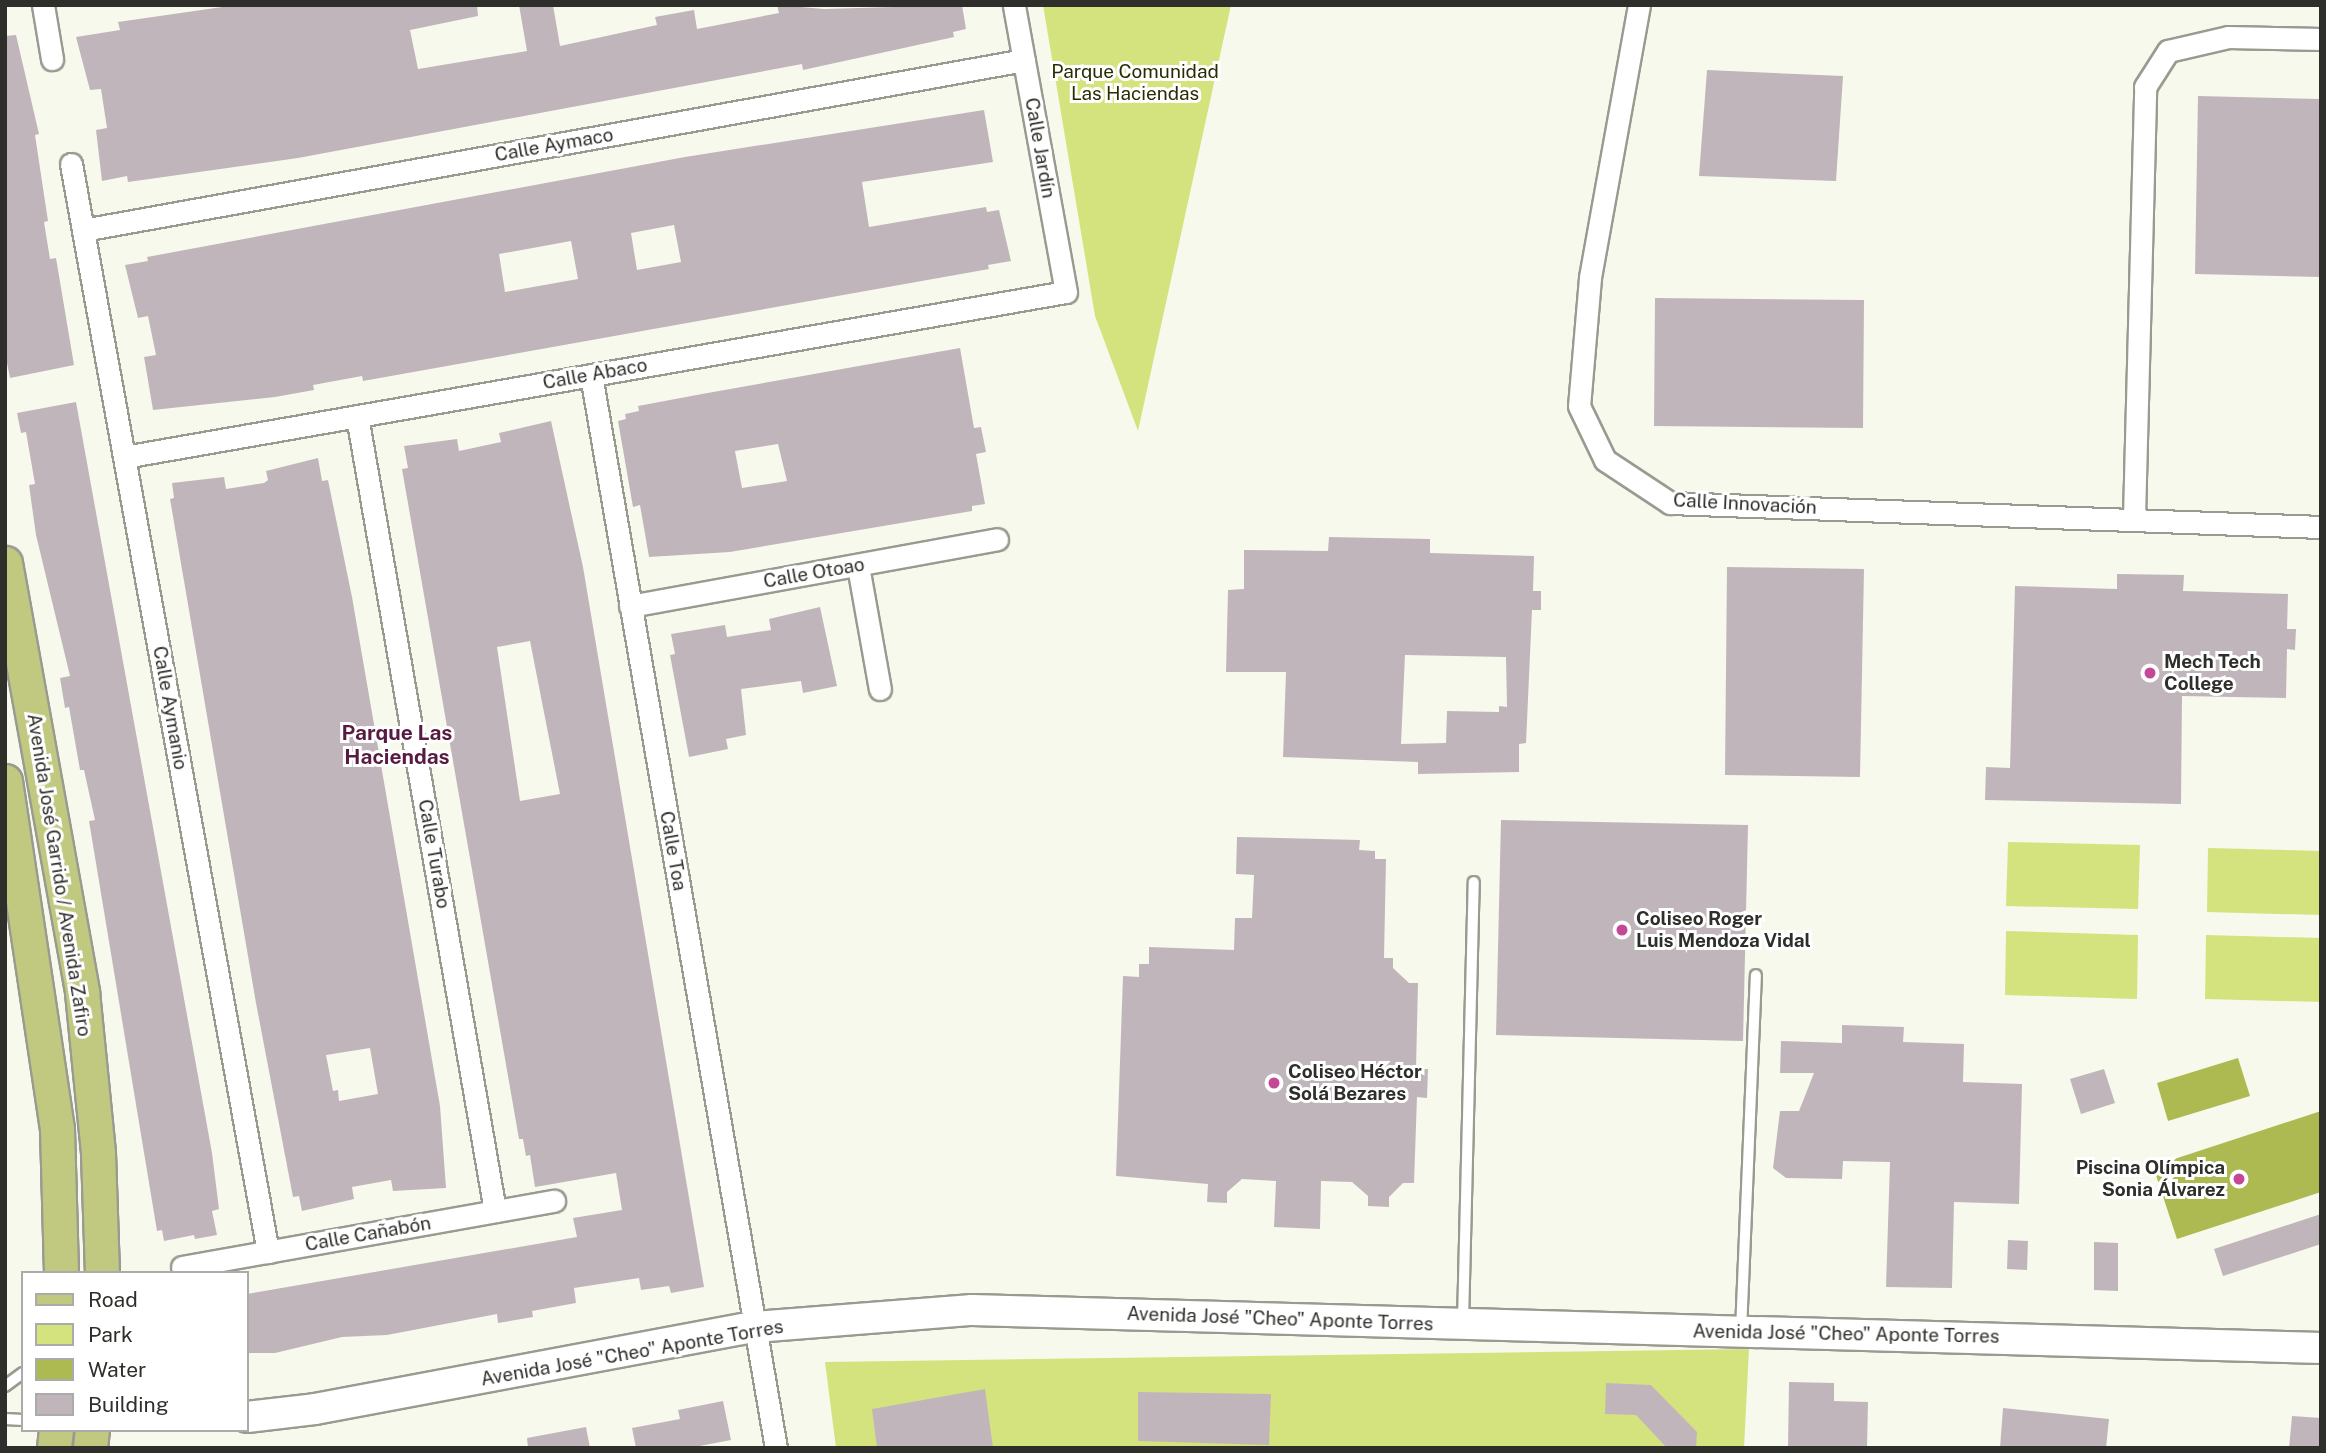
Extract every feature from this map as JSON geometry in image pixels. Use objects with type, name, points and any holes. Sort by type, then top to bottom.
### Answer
[{"type":"main road","name":"Avenida José Garrido / Avenida Zafiro","points":[[5,563],[82,992],[99,1153],[102,1271]]},
{"type":"main road","name":"Avenida José Garrido / Avenida Zafiro","points":[[5,781],[57,1129],[61,1271]]},
{"type":"street","points":[[43,5],[52,59]]},
{"type":"street","name":"Calle Jardín","points":[[1014,5],[1066,292]]},
{"type":"street","name":"Calle Innovación","points":[[1639,5],[1590,278],[1579,406],[1605,460],[1670,503],[2134,517],[2321,527]]},
{"type":"street","points":[[2134,517],[2145,87],[2168,51],[2228,37],[2321,39]]},
{"type":"street","name":"Calle Aymaco","points":[[83,230],[1024,60]]},
{"type":"street","name":"Calle Aymanio","points":[[71,164],[268,1252]]},
{"type":"street","name":"Calle Abaco","points":[[124,457],[1066,292]]},
{"type":"street","name":"Calle Toa","points":[[591,375],[776,1448]]},
{"type":"street","name":"Calle Turabo","points":[[357,416],[495,1210]]},
{"type":"street","name":"Calle Otoao","points":[[630,606],[997,539]]},
{"type":"street","points":[[858,566],[880,689]]},
{"type":"street","name":"Calle Cañabón","points":[[182,1267],[554,1201]]},
{"type":"street","name":"Avenida José \"Cheo\" Aponte Torres","points":[[248,1417],[329,1407],[755,1327],[972,1310],[2321,1348]]},
{"type":"lane","points":[[1463,1325],[1474,882]]},
{"type":"lane","points":[[1741,1333],[1756,975]]},
{"type":"lane","points":[[5,1386],[21,1374]]},
{"type":"green space","name":"Parque Comunidad Las Haciendas","points":[[1043,5],[1231,5],[1138,431],[1095,316]]},
{"type":"green space","points":[[2008,842],[2140,845],[2138,909],[2006,906]]},
{"type":"green space","points":[[2208,848],[2321,851],[2321,915],[2207,912]]},
{"type":"green space","points":[[2006,931],[2138,935],[2137,999],[2005,995]]},
{"type":"green space","points":[[2206,935],[2321,938],[2321,1002],[2205,999]]},
{"type":"green space","points":[[1749,1349],[1744,1448],[836,1448],[825,1362]]},
{"type":"water","points":[[2238,1058],[2250,1096],[2168,1121],[2157,1083]]},
{"type":"water","name":"Piscina Olímpica Sonia Álvarez","points":[[2321,1111],[2321,1192],[2177,1239],[2153,1166]]},
{"type":"building","points":[[236,5],[477,5],[478,16],[410,30],[418,69],[527,51],[519,5],[553,5],[560,46],[657,25],[655,17],[694,10],[697,29],[779,13],[777,5],[824,9],[962,5],[966,29],[953,32],[954,37],[803,70],[802,64],[298,158],[128,182],[127,176],[102,181],[96,130],[107,128],[101,89],[90,90],[76,37],[120,30],[118,22]]},
{"type":"building","points":[[16,35],[39,134],[35,135],[48,221],[44,222],[50,259],[56,258],[74,365],[10,378],[5,353],[5,36]]},
{"type":"building","points":[[1707,70],[1843,76],[1836,181],[1699,176]]},
{"type":"building","points":[[2198,96],[2321,99],[2321,277],[2195,274]]},
{"type":"building","points":[[984,110],[993,162],[862,182],[869,227],[986,207],[987,212],[999,210],[1011,261],[988,265],[989,269],[363,381],[362,376],[313,385],[314,390],[275,397],[153,410],[144,357],[156,355],[148,316],[138,318],[125,265],[148,261],[147,257],[685,157]],"holes":[[[674,225],[681,262],[637,270],[631,233]],[[571,241],[578,279],[505,292],[499,254]]]},
{"type":"building","points":[[1655,298],[1864,300],[1863,428],[1654,426]]},
{"type":"building","points":[[960,348],[974,428],[981,427],[986,452],[976,454],[985,504],[972,506],[972,511],[730,552],[649,557],[640,505],[633,507],[618,421],[626,419],[625,414],[639,411],[638,406]],"holes":[[[778,444],[787,481],[742,488],[735,451]]]},
{"type":"building","points":[[76,402],[212,1153],[219,1209],[212,1211],[217,1235],[195,1239],[194,1235],[164,1241],[162,1230],[157,1231],[89,821],[95,820],[84,770],[80,770],[69,707],[65,708],[60,678],[70,676],[36,535],[29,485],[35,484],[26,432],[21,433],[17,413]]},
{"type":"building","points":[[551,421],[583,567],[704,1287],[671,1293],[669,1286],[641,1290],[639,1278],[574,1288],[576,1303],[532,1311],[533,1317],[498,1323],[497,1314],[387,1335],[342,1337],[275,1353],[248,1353],[248,1294],[577,1237],[573,1218],[622,1210],[616,1173],[535,1187],[530,1155],[526,1156],[523,1139],[519,1139],[402,469],[408,468],[404,446],[457,439],[459,451],[501,442],[499,433]],"holes":[[[530,641],[560,794],[520,801],[497,647]]]},
{"type":"building","points":[[318,458],[322,481],[328,480],[352,597],[440,1106],[446,1188],[393,1191],[391,1180],[352,1187],[354,1199],[302,1211],[299,1196],[293,1197],[256,1003],[170,499],[174,498],[172,483],[224,477],[226,489],[264,483],[268,480],[266,471]],"holes":[[[370,1048],[378,1094],[339,1101],[338,1090],[333,1091],[326,1055]]]},
{"type":"building","points":[[1329,537],[1430,539],[1430,553],[1534,556],[1533,591],[1541,591],[1541,610],[1532,610],[1526,743],[1519,744],[1519,772],[1418,774],[1418,762],[1283,757],[1286,672],[1226,672],[1228,590],[1244,589],[1244,550],[1328,551]],"holes":[[[1405,655],[1506,657],[1507,707],[1499,706],[1499,712],[1447,711],[1446,743],[1401,744]]]},
{"type":"building","points":[[1727,567],[1864,569],[1860,777],[1725,775]]},
{"type":"building","name":"Mech Tech College","points":[[2117,574],[2184,575],[2183,591],[2288,594],[2287,629],[2296,629],[2295,650],[2287,649],[2286,698],[2182,696],[2181,804],[1985,800],[1986,767],[2010,768],[2015,586],[2117,589]]},
{"type":"building","points":[[820,607],[837,686],[803,693],[801,681],[741,689],[746,735],[726,739],[728,749],[689,757],[670,655],[675,654],[671,634],[725,625],[727,637],[771,630],[769,619]]},
{"type":"building","name":"Coliseo Roger Luis Mendoza Vidal","points":[[1501,820],[1748,825],[1743,1041],[1496,1035]]},
{"type":"building","name":"Coliseo Héctor Solá Bezares","points":[[1237,837],[1360,840],[1359,850],[1375,851],[1375,859],[1386,859],[1384,958],[1393,958],[1393,968],[1409,983],[1418,983],[1416,1069],[1428,1069],[1427,1098],[1417,1097],[1414,1183],[1403,1183],[1389,1197],[1389,1207],[1368,1206],[1368,1196],[1352,1182],[1321,1181],[1320,1229],[1274,1227],[1276,1181],[1242,1179],[1227,1192],[1227,1203],[1207,1202],[1208,1184],[1116,1176],[1123,976],[1139,977],[1139,964],[1149,964],[1149,947],[1234,950],[1235,918],[1252,918],[1254,875],[1236,874]]},
{"type":"building","points":[[1842,1025],[1904,1027],[1903,1042],[1964,1044],[1963,1082],[2022,1084],[2019,1204],[1954,1202],[1952,1288],[1886,1287],[1890,1162],[1843,1161],[1842,1179],[1786,1178],[1773,1168],[1780,1111],[1799,1111],[1814,1073],[1780,1073],[1781,1041],[1842,1043]]},
{"type":"building","points":[[2104,1069],[2115,1103],[2081,1114],[2070,1079]]},
{"type":"building","points":[[2321,1214],[2321,1244],[2223,1276],[2214,1249]]},
{"type":"building","points":[[2008,1240],[2028,1241],[2027,1270],[2007,1269]]},
{"type":"building","points":[[2094,1242],[2118,1243],[2118,1291],[2094,1290]]},
{"type":"building","points":[[1789,1382],[1834,1383],[1834,1401],[1868,1402],[1867,1448],[1788,1448]]},
{"type":"building","points":[[1606,1383],[1651,1385],[1697,1432],[1696,1448],[1667,1448],[1636,1415],[1605,1414]]},
{"type":"building","points":[[985,1389],[993,1448],[877,1448],[872,1409]]},
{"type":"building","points":[[1138,1392],[1271,1394],[1269,1445],[1138,1441]]},
{"type":"building","points":[[723,1401],[731,1440],[689,1448],[636,1448],[632,1428],[680,1419],[678,1410]]},
{"type":"building","points":[[2003,1408],[2109,1419],[2106,1448],[2000,1448]]},
{"type":"building","points":[[2292,1416],[2321,1418],[2321,1448],[2289,1448]]},
{"type":"building","points":[[586,1427],[590,1448],[528,1448],[527,1438]]},
{"type":"place","name":"Mech Tech College","points":[[2150,673]]},
{"type":"place","name":"Coliseo Roger Luis Mendoza Vidal","points":[[1622,930]]},
{"type":"place","name":"Coliseo Héctor Solá Bezares","points":[[1274,1083]]},
{"type":"place","name":"Piscina Olímpica Sonia Álvarez","points":[[2239,1179]]},
{"type":"district","name":"Parque Las Haciendas","points":[[397,745]]}]
